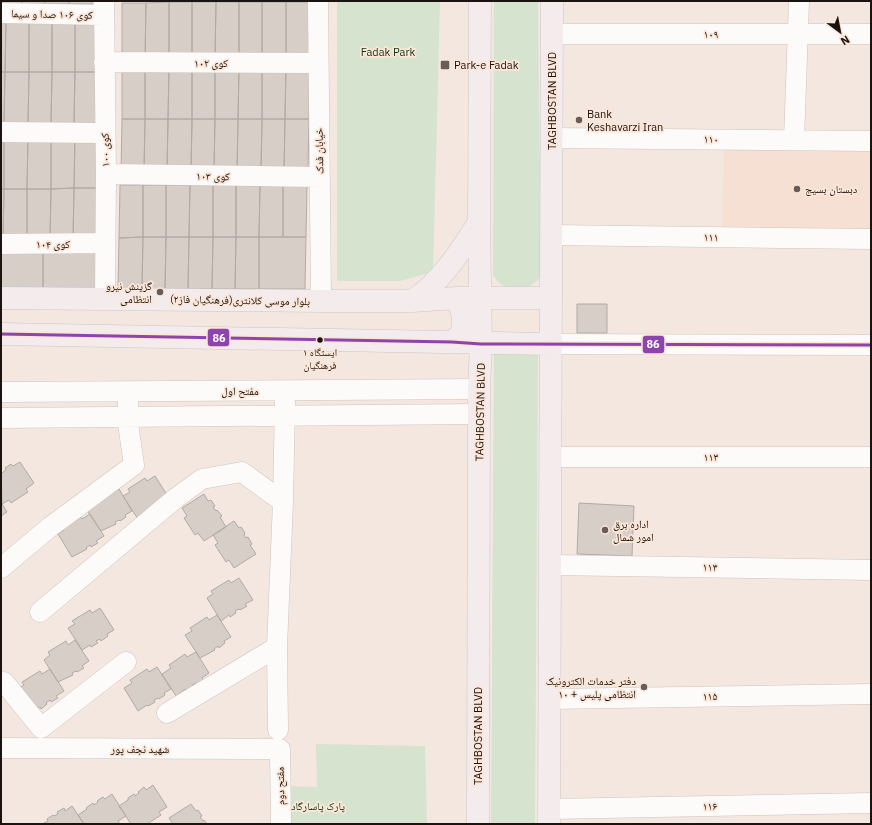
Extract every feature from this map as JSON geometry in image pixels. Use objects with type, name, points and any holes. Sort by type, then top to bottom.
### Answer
[{"type":"main road","name":"TAGHBOSTAN BLVD","points":[[478,824],[479,389],[481,344],[479,222],[480,1]]},
{"type":"main road","name":"TAGHBOSTAN BLVD","points":[[549,816],[552,1]]},
{"type":"main road","points":[[412,301],[424,293],[448,269],[479,222]]},
{"type":"main road","name":"بلوار موسی کلانتری(فرهنگیان فاز۲)","points":[[1,298],[412,301],[457,298],[551,298]]},
{"type":"main road","points":[[452,342],[461,333],[463,323],[462,310],[457,298]]},
{"type":"main road","points":[[1,334],[452,342],[481,344],[551,344]]},
{"type":"street","name":"خیابان فدک","points":[[318,1],[321,301]]},
{"type":"street","points":[[794,140],[799,1]]},
{"type":"street","name":"کوی ۱۰۶ صدا و سیما","points":[[1,13],[104,8]]},
{"type":"street","name":"کوی ۱۰۰","points":[[104,8],[106,174],[105,299]]},
{"type":"street","name":"۱۰۹","points":[[552,34],[871,34]]},
{"type":"street","name":"کوی ۱۰۲","points":[[104,62],[318,63]]},
{"type":"street","points":[[1,132],[105,133]]},
{"type":"street","name":"۱۱۰","points":[[552,138],[871,141]]},
{"type":"street","name":"کوی ۱۰۳","points":[[106,174],[320,177]]},
{"type":"street","name":"۱۱۱","points":[[551,235],[871,239]]},
{"type":"street","name":"کوی ۱۰۴","points":[[1,244],[105,244]]},
{"type":"street","points":[[551,344],[871,345]]},
{"type":"street","name":"مفتح اول","points":[[1,392],[479,389]]},
{"type":"street","name":"مفتح دوم","points":[[281,824],[278,740],[278,647],[285,390]]},
{"type":"street","points":[[1,568],[50,527],[134,464],[127,417],[129,391]]},
{"type":"street","points":[[1,418],[479,414]]},
{"type":"street","name":"۱۱۳","points":[[550,456],[871,457]]},
{"type":"street","points":[[40,612],[176,498],[202,479],[242,472],[283,502]]},
{"type":"street","name":"۱۱۴","points":[[550,564],[871,570]]},
{"type":"street","points":[[167,712],[278,647]]},
{"type":"street","points":[[1,685],[4,682],[41,728],[126,662]]},
{"type":"street","name":"۱۱۵","points":[[549,699],[871,694]]},
{"type":"street","name":"شهید نجف پور","points":[[1,748],[278,740]]},
{"type":"street","name":"۱۱۶","points":[[549,816],[871,803]]},
{"type":"shaded area","name":"دبستان بسیج","points":[[724,143],[871,145],[871,235],[722,233]]},
{"type":"green space","name":"Fadak Park","points":[[337,1],[440,1],[433,272],[400,281],[337,281]]},
{"type":"green space","points":[[494,1],[538,1],[542,274],[531,285],[518,289],[504,286],[493,275]]},
{"type":"green space","points":[[494,351],[538,351],[535,824],[491,824]]},
{"type":"green space","name":"پارک پاسارگاد","points":[[316,744],[425,746],[427,824],[288,824],[287,786],[317,787]]},
{"type":"building","points":[[1,1],[22,1],[22,4],[1,4]]},
{"type":"building","points":[[22,1],[45,1],[45,4],[22,4]]},
{"type":"building","points":[[45,1],[69,1],[69,4],[45,4]]},
{"type":"building","points":[[69,1],[92,1],[92,4],[69,4]]},
{"type":"building","points":[[169,2],[192,2],[192,59],[169,59]]},
{"type":"building","points":[[169,2],[169,59],[145,59],[146,3]]},
{"type":"building","points":[[192,2],[216,2],[215,59],[192,59]]},
{"type":"building","points":[[216,2],[239,2],[239,59],[215,59]]},
{"type":"building","points":[[239,2],[262,2],[262,59],[239,59]]},
{"type":"building","points":[[262,2],[286,2],[286,59],[262,59]]},
{"type":"building","points":[[286,2],[309,2],[309,59],[286,59]]},
{"type":"building","points":[[122,3],[146,3],[145,59],[122,59]]},
{"type":"building","points":[[99,19],[99,72],[75,72],[75,20]]},
{"type":"building","points":[[1,20],[6,20],[5,72],[1,72]]},
{"type":"building","points":[[6,20],[29,20],[29,72],[5,72]]},
{"type":"building","points":[[29,20],[52,20],[52,72],[29,72]]},
{"type":"building","points":[[52,20],[75,20],[75,72],[52,72]]},
{"type":"building","points":[[286,66],[285,119],[262,119],[262,67]]},
{"type":"building","points":[[286,66],[309,66],[309,119],[285,119]]},
{"type":"building","points":[[122,67],[145,67],[145,119],[122,119]]},
{"type":"building","points":[[145,67],[169,67],[168,119],[145,119]]},
{"type":"building","points":[[169,67],[192,67],[192,119],[168,119]]},
{"type":"building","points":[[192,67],[215,67],[215,119],[192,119]]},
{"type":"building","points":[[215,67],[239,67],[238,119],[215,119]]},
{"type":"building","points":[[239,67],[262,67],[262,119],[238,119]]},
{"type":"building","points":[[1,72],[5,72],[4,124],[1,124]]},
{"type":"building","points":[[5,72],[29,72],[28,124],[4,124]]},
{"type":"building","points":[[29,72],[52,72],[51,124],[28,124]]},
{"type":"building","points":[[52,72],[75,72],[74,123],[51,124]]},
{"type":"building","points":[[75,72],[99,72],[98,123],[74,123]]},
{"type":"building","points":[[122,119],[145,119],[144,171],[121,171]]},
{"type":"building","points":[[145,119],[168,119],[167,171],[144,171]]},
{"type":"building","points":[[168,119],[192,119],[191,171],[167,171]]},
{"type":"building","points":[[192,119],[215,119],[214,171],[191,171]]},
{"type":"building","points":[[215,119],[238,119],[237,171],[214,171]]},
{"type":"building","points":[[238,119],[262,119],[261,170],[237,171]]},
{"type":"building","points":[[262,119],[285,119],[284,171],[261,170]]},
{"type":"building","points":[[285,119],[309,119],[308,170],[284,171]]},
{"type":"building","points":[[1,136],[4,136],[4,189],[1,189]]},
{"type":"building","points":[[4,136],[28,136],[27,189],[4,189]]},
{"type":"building","points":[[28,136],[51,136],[51,189],[27,189]]},
{"type":"building","points":[[51,136],[75,136],[74,188],[51,189]]},
{"type":"building","points":[[75,136],[98,136],[97,188],[74,188]]},
{"type":"building","points":[[120,185],[143,185],[143,237],[119,238]]},
{"type":"building","points":[[143,185],[166,185],[166,237],[143,237]]},
{"type":"building","points":[[166,185],[190,185],[189,237],[166,237]]},
{"type":"building","points":[[190,185],[213,185],[213,237],[189,237]]},
{"type":"building","points":[[213,185],[236,185],[236,237],[213,237]]},
{"type":"building","points":[[236,185],[260,185],[259,237],[236,237]]},
{"type":"building","points":[[260,185],[283,185],[283,237],[259,237]]},
{"type":"building","points":[[283,185],[307,185],[306,237],[283,237]]},
{"type":"building","points":[[74,188],[97,188],[96,240],[73,240]]},
{"type":"building","points":[[74,188],[73,240],[50,240],[51,189]]},
{"type":"building","points":[[1,189],[4,189],[3,240],[1,240]]},
{"type":"building","points":[[4,189],[27,189],[27,240],[3,240]]},
{"type":"building","points":[[27,189],[51,189],[50,240],[27,240]]},
{"type":"building","points":[[143,237],[166,237],[165,289],[142,289]]},
{"type":"building","points":[[143,237],[142,289],[118,289],[119,238]]},
{"type":"building","points":[[166,237],[189,237],[188,289],[165,289]]},
{"type":"building","points":[[189,237],[213,237],[212,289],[188,289]]},
{"type":"building","points":[[213,237],[236,237],[235,289],[212,289]]},
{"type":"building","points":[[236,237],[259,237],[259,289],[235,289]]},
{"type":"building","points":[[259,237],[306,237],[305,289],[259,289]]},
{"type":"building","points":[[1,248],[43,248],[43,292],[1,292]]},
{"type":"building","points":[[43,248],[97,248],[96,292],[43,292]]},
{"type":"building","points":[[577,304],[607,304],[607,333],[577,333]]},
{"type":"building","points":[[20,462],[34,483],[26,489],[28,492],[11,503],[9,500],[2,504],[1,471],[2,473],[6,470],[5,468],[11,464],[13,466]]},
{"type":"building","points":[[155,476],[169,498],[138,519],[123,496],[130,492],[128,489],[145,478],[147,481]]},
{"type":"building","points":[[119,489],[132,511],[125,515],[126,517],[120,521],[115,522],[116,524],[101,531],[86,509]]},
{"type":"building","points":[[204,494],[208,501],[211,500],[215,506],[213,507],[222,516],[220,517],[226,527],[204,541],[198,533],[195,535],[184,518],[187,516],[182,508]]},
{"type":"building","points":[[1,502],[7,512],[1,516]]},
{"type":"building","name":"اداره برق امور شمال","points":[[579,503],[634,506],[632,556],[577,554]]},
{"type":"building","points":[[90,514],[104,536],[96,541],[98,543],[91,547],[90,545],[86,548],[87,549],[72,557],[58,534],[64,530],[62,527],[80,516],[82,519]]},
{"type":"building","points":[[234,521],[239,528],[241,527],[246,538],[248,537],[252,544],[250,545],[256,554],[234,568],[229,560],[226,562],[215,545],[218,543],[213,535]]},
{"type":"building","points":[[239,578],[253,600],[245,604],[247,606],[235,611],[236,613],[230,617],[229,615],[221,621],[207,598],[213,594],[211,591],[229,580],[231,583]]},
{"type":"building","points":[[100,608],[114,630],[107,634],[108,636],[101,641],[100,639],[96,641],[98,643],[91,647],[90,645],[82,650],[68,628],[75,624],[72,621],[90,610],[92,613]]},
{"type":"building","points":[[217,615],[231,637],[224,641],[225,643],[219,648],[218,646],[214,649],[215,650],[200,658],[185,635],[192,631],[190,628],[207,617],[209,620]]},
{"type":"building","points":[[75,640],[89,661],[82,666],[84,668],[72,673],[73,675],[58,682],[44,660],[50,655],[48,652],[66,641],[68,645]]},
{"type":"building","points":[[196,652],[209,673],[202,678],[204,680],[197,685],[196,683],[192,685],[193,687],[187,691],[185,689],[176,696],[162,674],[171,668],[169,665],[185,654],[187,657]]},
{"type":"building","points":[[157,667],[171,689],[164,693],[165,695],[159,699],[154,700],[155,702],[138,711],[124,688],[132,683],[130,680],[147,669],[149,672]]},
{"type":"building","points":[[50,669],[64,691],[56,696],[58,698],[51,702],[50,700],[41,709],[40,707],[32,712],[18,689],[24,685],[22,682],[40,671],[42,674]]},
{"type":"building","points":[[153,785],[167,807],[159,812],[161,815],[147,824],[131,824],[119,806],[134,794],[135,796],[139,793],[138,792],[144,787],[146,790]]},
{"type":"building","points":[[112,794],[126,816],[118,821],[120,824],[84,824],[78,815],[93,803],[94,805],[103,797],[105,799]]},
{"type":"building","points":[[191,804],[196,811],[198,810],[202,816],[200,817],[207,824],[173,824],[169,818]]},
{"type":"building","points":[[72,806],[84,824],[42,824],[48,821],[47,819],[53,815],[58,814],[57,812],[64,808],[65,811]]},
{"type":"transit line","name":"86","points":[[1,334],[452,342],[481,344],[871,345]]},
{"type":"place","name":"Park-e Fadak","points":[[445,65]]},
{"type":"place","name":"Bank Keshavarzi Iran","points":[[579,120]]},
{"type":"place","name":"دبستان بسیج","points":[[797,189]]},
{"type":"place","name":"گزینش نیرو انتظامی","points":[[160,292]]},
{"type":"place","name":"ایستگاه ۱ فرهنگیان","points":[[320,340]]},
{"type":"place","name":"اداره برق امور شمال","points":[[605,530]]},
{"type":"place","name":"دفتر خدمات الکترونیک انتظامی پلیس + ۱۰","points":[[644,687]]}]
